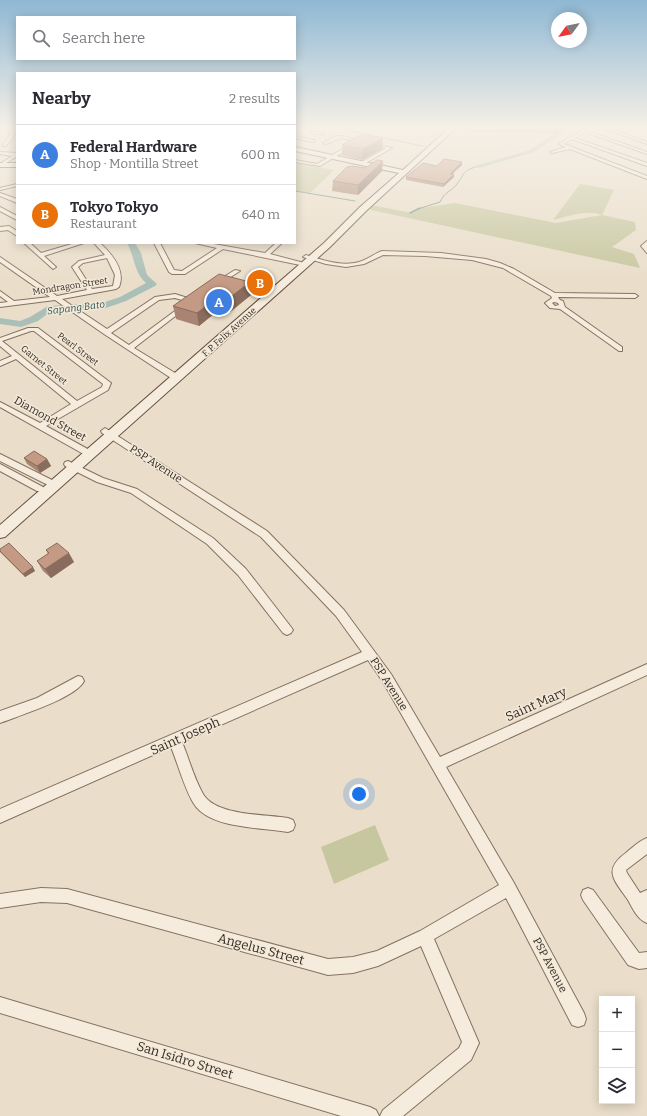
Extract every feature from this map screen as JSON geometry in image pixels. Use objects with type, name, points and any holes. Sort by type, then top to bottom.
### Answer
[{"type":"main road","name":"F. P. Felix Avenue","points":[[0,522],[71,466],[306,260],[389,179]]},
{"type":"main road","name":"F. P. Felix Avenue","points":[[0,533],[48,485]]},
{"type":"street","points":[[0,189],[16,186]]},
{"type":"street","points":[[0,194],[16,201]]},
{"type":"street","points":[[0,209],[15,219]]},
{"type":"street","points":[[0,229],[8,227],[16,231]]},
{"type":"street","points":[[28,244],[53,267]]},
{"type":"street","points":[[62,244],[66,248]]},
{"type":"street","points":[[41,255],[78,244]]},
{"type":"street","name":"Mondragon Street","points":[[0,305],[111,289],[118,285],[119,279],[114,263],[98,244]]},
{"type":"street","points":[[158,244],[172,272],[177,273],[183,273],[223,248]]},
{"type":"street","points":[[203,244],[354,269],[377,258],[385,256],[434,257],[496,266],[557,301],[619,349]]},
{"type":"street","points":[[266,255],[278,244]]},
{"type":"street","points":[[91,292],[75,267],[82,262],[108,256]]},
{"type":"street","points":[[0,259],[106,333],[173,377]]},
{"type":"street","points":[[496,266],[544,294],[549,301],[635,296]]},
{"type":"street","points":[[211,287],[237,271]]},
{"type":"street","points":[[0,294],[14,304]]},
{"type":"street","points":[[106,333],[157,298],[175,296],[192,301]]},
{"type":"street","points":[[129,348],[198,296]]},
{"type":"street","name":"Pearl Street","points":[[0,340],[34,329],[38,330],[107,382],[107,385],[76,404]]},
{"type":"street","name":"Garnet Street","points":[[0,343],[76,404]]},
{"type":"street","points":[[0,364],[17,356]]},
{"type":"street","name":"Diamond Street","points":[[0,404],[39,427],[87,452]]},
{"type":"street","points":[[39,427],[76,404]]},
{"type":"street","name":"PSP Avenue","points":[[108,433],[264,534],[340,613],[387,678],[510,888],[578,1018]]},
{"type":"street","points":[[0,456],[48,485]]},
{"type":"street","points":[[71,466],[100,480],[134,491],[210,541],[242,572],[287,630]]},
{"type":"street","points":[[0,467],[48,485]]},
{"type":"street","name":"Saint Joseph","points":[[0,816],[370,654]]},
{"type":"street","name":"Saint Mary","points":[[437,765],[647,669]]},
{"type":"street","points":[[0,717],[41,702],[74,685],[78,681]]},
{"type":"street","points":[[175,740],[197,796],[208,810],[220,815],[288,825]]},
{"type":"street","points":[[647,845],[621,865],[619,870],[620,876],[642,900],[647,916]]},
{"type":"street","name":"Angelus Street","points":[[0,901],[41,895],[66,896],[328,967],[353,965],[378,958],[425,936],[510,888]]},
{"type":"street","points":[[588,895],[634,958],[638,962],[647,960]]},
{"type":"street","points":[[389,1116],[465,1054],[471,1043],[425,936]]},
{"type":"street","name":"San Isidro Street","points":[[0,1005],[370,1116]]},
{"type":"green space","points":[[296,179],[325,179],[310,193],[296,191]]},
{"type":"green space","points":[[580,184],[614,190],[602,215],[596,213],[584,213],[553,220]]},
{"type":"green space","points":[[455,203],[556,223],[602,215],[635,222],[636,230],[612,247],[634,254],[640,268],[367,209],[371,205],[412,213],[422,208]]},
{"type":"green space","points":[[375,825],[389,860],[334,884],[321,847]]},
{"type":"building","points":[[335,179],[364,179],[358,185],[333,181]]},
{"type":"building","points":[[417,179],[449,179],[444,184]]},
{"type":"building","points":[[219,274],[250,282],[228,299],[218,297],[197,313],[173,306]]},
{"type":"building","points":[[34,451],[47,459],[37,466],[24,458]]},
{"type":"building","points":[[9,543],[33,567],[23,574],[0,551],[0,549]]},
{"type":"building","points":[[57,543],[69,553],[45,569],[37,561],[49,553],[46,550]]},
{"type":"waterway","points":[[418,209],[440,202],[460,179]]},
{"type":"waterway","points":[[296,191],[355,201]]},
{"type":"waterway","points":[[410,213],[418,209]]},
{"type":"waterway","name":"Sapang Bato","points":[[0,321],[21,324],[34,319],[48,309],[103,306],[123,299],[152,284],[143,276],[137,253],[132,244]]},
{"type":"place","name":"Tokyo Tokyo","points":[[260,283]]},
{"type":"place","name":"Federal Hardware","points":[[219,302]]}]
